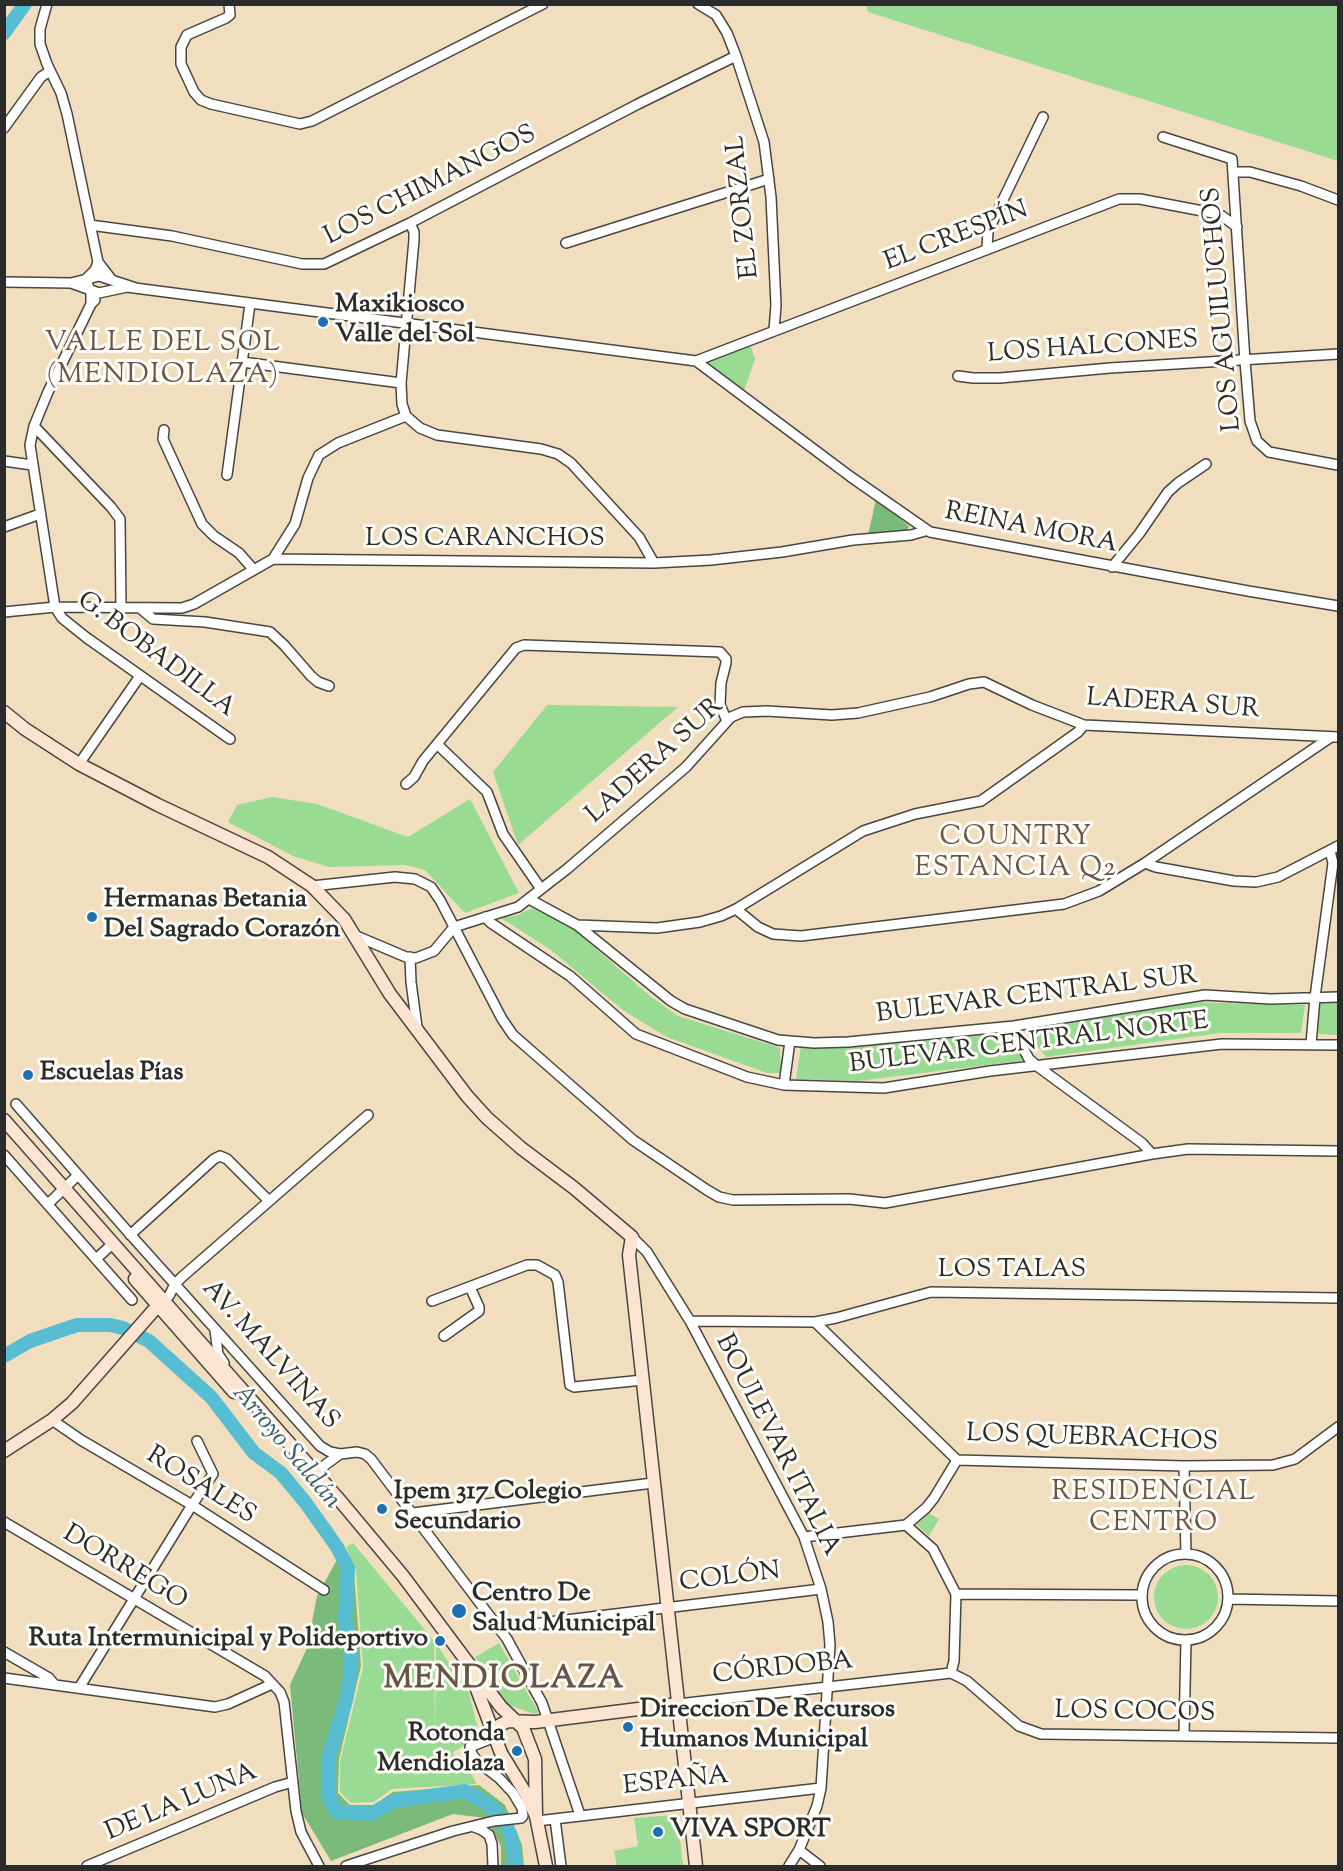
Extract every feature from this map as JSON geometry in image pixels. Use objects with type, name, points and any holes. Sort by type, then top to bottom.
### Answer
[{"type":"street","points":[[46,4],[40,36],[43,54],[61,93],[67,114],[98,262],[111,279],[109,291],[91,304],[48,392],[34,426],[30,445],[55,607]]},
{"type":"street","points":[[229,4],[231,10],[226,18],[187,35],[181,46],[181,64],[194,92],[201,100],[211,104],[300,124],[312,121],[543,4]]},
{"type":"street","name":"EL ZORZAL","points":[[698,4],[716,15],[727,33],[760,128],[769,179],[776,305],[774,330]]},
{"type":"street","name":"LOS CHIMANGOS","points":[[90,225],[161,235],[302,264],[317,265],[334,260],[410,223],[638,104],[736,56]]},
{"type":"street","points":[[4,128],[41,77],[50,71]]},
{"type":"street","points":[[987,248],[988,231],[1043,117]]},
{"type":"street","name":"LOS AGUILUCHOS","points":[[1163,137],[1232,159],[1245,361],[1251,421],[1260,446],[1275,454],[1338,465]]},
{"type":"street","points":[[1233,172],[1250,172],[1301,186],[1338,200]]},
{"type":"street","points":[[566,243],[769,179]]},
{"type":"street","name":"EL CRESPÍN","points":[[696,361],[1119,199],[1140,199],[1213,213],[1222,216],[1237,227]]},
{"type":"street","points":[[410,223],[414,232],[414,240],[401,383],[402,404],[406,416],[420,428],[437,435],[541,449],[558,454],[571,463],[639,537],[654,563]]},
{"type":"street","points":[[86,279],[95,270],[98,262]]},
{"type":"street","points":[[4,282],[71,282],[99,276],[136,288]]},
{"type":"street","points":[[86,279],[91,304]]},
{"type":"street","points":[[71,282],[99,293],[121,288],[136,288],[696,361]]},
{"type":"street","points":[[227,475],[250,304]]},
{"type":"street","name":"LOS HALCONES","points":[[958,376],[1000,378],[1110,368],[1338,354]]},
{"type":"street","name":"REINA MORA","points":[[696,361],[925,531],[1112,567],[1338,606]]},
{"type":"street","points":[[242,362],[401,383]]},
{"type":"street","points":[[273,559],[296,524],[308,478],[319,455],[338,443],[406,416]]},
{"type":"street","points":[[34,426],[120,519],[121,609]]},
{"type":"street","points":[[164,430],[163,439],[202,524],[214,536],[239,553],[253,569]]},
{"type":"street","points":[[4,461],[32,465]]},
{"type":"street","points":[[1112,567],[1139,534],[1168,492],[1206,464]]},
{"type":"street","points":[[4,527],[40,514]]},
{"type":"street","name":"LOS CARANCHOS","points":[[4,612],[55,607],[141,609],[188,607],[273,559],[654,563],[711,560],[782,552],[925,531]]},
{"type":"street","name":"G. BOBADILLA","points":[[55,607],[62,618],[230,739]]},
{"type":"street","points":[[141,609],[153,618],[205,622],[270,632],[311,676],[318,682],[329,686]]},
{"type":"street","points":[[406,783],[414,777],[423,761],[516,648],[524,645],[720,652],[726,659],[726,663],[721,683],[720,705],[727,721]]},
{"type":"street","points":[[79,764],[140,676]]},
{"type":"street","name":"LADERA SUR","points":[[454,927],[507,911],[529,899],[686,766],[736,714],[752,711],[832,714],[868,712],[984,682],[1032,705],[1084,725],[1335,737]]},
{"type":"street","points":[[4,712],[25,729],[79,764],[158,805],[268,857],[312,886],[344,919],[383,985],[467,1096],[500,1131],[574,1188],[632,1237],[629,1255],[696,1866]]},
{"type":"street","points":[[577,926],[657,928],[700,922],[721,916],[862,831],[898,818],[981,801],[1050,753],[1084,725]]},
{"type":"street","points":[[736,909],[758,927],[773,934],[791,936],[1064,904],[1099,891],[1335,737]]},
{"type":"street","points":[[438,745],[487,792],[503,834],[541,889]]},
{"type":"street","points":[[1144,863],[1247,882],[1278,877],[1334,849]]},
{"type":"street","points":[[1311,1044],[1334,849]]},
{"type":"street","points":[[312,886],[395,877],[415,879],[430,886],[436,893],[501,1018],[513,1035],[633,1140],[719,1197],[748,1201],[826,1199],[885,1203],[1188,1149],[1338,1151]]},
{"type":"street","name":"BULEVAR CENTRAL SUR","points":[[529,899],[577,926],[671,1001],[685,1009],[769,1038],[790,1041],[848,1042],[1014,1026],[1205,995],[1272,999],[1338,998]]},
{"type":"street","name":"BULEVAR CENTRAL NORTE","points":[[485,917],[570,976],[636,1034],[747,1077],[784,1085],[884,1088],[1037,1066],[1222,1044],[1338,1045]]},
{"type":"street","points":[[354,935],[416,958],[434,951],[454,927]]},
{"type":"street","points":[[410,957],[417,1029]]},
{"type":"street","points":[[1014,1026],[1029,1059],[1142,1143],[1152,1154]]},
{"type":"street","points":[[784,1085],[790,1041]]},
{"type":"street","name":"AV. MALVINAS","points":[[16,1104],[130,1235],[320,1446],[330,1452],[340,1454],[357,1452],[365,1454],[413,1513],[500,1628],[542,1703],[580,1815]]},
{"type":"street","points":[[4,1451],[52,1420],[72,1403],[169,1296],[175,1284],[368,1115]]},
{"type":"street","points":[[4,1120],[108,1248],[267,1416],[403,1576],[501,1707],[517,1722],[534,1756],[537,1786],[536,1819]]},
{"type":"street","points":[[4,1132],[61,1191],[161,1303],[409,1587]]},
{"type":"street","points":[[4,1155],[132,1300]]},
{"type":"street","points":[[130,1235],[220,1156],[227,1159],[269,1201]]},
{"type":"street","points":[[48,1204],[78,1175]]},
{"type":"street","name":"BOULEVAR ITALIA","points":[[632,1237],[647,1252],[690,1321],[804,1537],[821,1588],[830,1634],[821,1788],[818,1806],[799,1850],[789,1866]]},
{"type":"street","points":[[96,1259],[108,1248]]},
{"type":"street","points":[[432,1301],[527,1265],[546,1268],[555,1275],[558,1282],[570,1385],[574,1387],[643,1380]]},
{"type":"street","points":[[444,1336],[479,1311],[470,1287]]},
{"type":"street","name":"LOS TALAS","points":[[690,1321],[815,1322],[931,1292],[1338,1298]]},
{"type":"street","name":"LOS QUEBRACHOS","points":[[815,1322],[957,1461],[1184,1466],[1281,1464],[1295,1459],[1338,1427]]},
{"type":"street","points":[[215,1330],[219,1357],[267,1416]]},
{"type":"street","name":"ROSALES","points":[[52,1420],[81,1440],[192,1505],[324,1590]]},
{"type":"street","points":[[79,1688],[213,1474],[197,1441]]},
{"type":"street","points":[[318,1476],[325,1465],[340,1454]]},
{"type":"street","points":[[804,1537],[906,1525],[926,1509],[957,1461]]},
{"type":"street","points":[[1184,1466],[1186,1554]]},
{"type":"street","points":[[413,1513],[653,1483]]},
{"type":"street","name":"DORREGO","points":[[4,1522],[265,1676],[280,1692],[284,1702],[301,1832],[319,1866]]},
{"type":"street","points":[[906,1525],[933,1549],[956,1594],[954,1660],[951,1673]]},
{"type":"street","points":[[1186,1554],[1200,1557],[1211,1563],[1221,1573],[1228,1599],[1219,1623],[1210,1632],[1199,1638],[1186,1640],[1163,1635],[1154,1628],[1146,1618],[1141,1595],[1144,1582],[1151,1570],[1161,1561],[1186,1554]]},
{"type":"street","name":"COLÓN","points":[[500,1628],[821,1588]]},
{"type":"street","points":[[956,1594],[1141,1595]]},
{"type":"street","points":[[1228,1599],[1338,1601]]},
{"type":"street","points":[[1184,1736],[1186,1640]]},
{"type":"street","points":[[4,1652],[49,1678],[54,1684]]},
{"type":"street","points":[[464,1659],[505,1763],[526,1794],[536,1819],[546,1866]]},
{"type":"street","name":"CÓRDOBA","points":[[495,1735],[504,1723],[951,1673]]},
{"type":"street","name":"LOS COCOS","points":[[951,1673],[967,1681],[1019,1726],[1027,1731],[1041,1734],[1338,1738]]},
{"type":"street","points":[[4,1678],[215,1707],[228,1704],[272,1684]]},
{"type":"street","points":[[511,1772],[526,1772],[533,1765],[535,1734],[549,1719]]},
{"type":"street","points":[[346,1866],[453,1831],[494,1821],[518,1819],[523,1816],[519,1800],[508,1786],[478,1762],[472,1754],[470,1747],[495,1735]]},
{"type":"street","name":"DE LA LUNA","points":[[87,1866],[275,1787],[293,1782]]},
{"type":"street","name":"ESPAÑA","points":[[536,1819],[555,1819],[821,1788]]},
{"type":"street","points":[[555,1819],[561,1866]]},
{"type":"street","points":[[472,1826],[489,1835],[492,1844],[493,1866]]},
{"type":"street","points":[[799,1850],[820,1866]]},
{"type":"green space","points":[[866,5],[1338,5],[1338,161],[868,12]]},
{"type":"green space","points":[[750,344],[755,359],[744,391],[705,362]]},
{"type":"green space","points":[[876,499],[909,526],[907,531],[868,535]]},
{"type":"green space","points":[[547,705],[678,707],[518,845],[493,772]]},
{"type":"green space","points":[[272,797],[317,804],[408,837],[470,799],[519,893],[465,913],[425,870],[406,865],[329,867],[293,856],[228,822],[237,805]]},
{"type":"green space","points":[[532,908],[571,927],[650,996],[678,1016],[780,1048],[781,1073],[767,1073],[667,1037],[624,1011],[551,950],[501,918],[518,915]]},
{"type":"green space","points":[[1320,1001],[1338,1003],[1338,1035],[1317,1034]]},
{"type":"green space","points":[[1184,1002],[1305,1005],[1301,1033],[1220,1033],[1046,1057],[1024,1029]]},
{"type":"green space","points":[[1004,1031],[1028,1060],[858,1081],[796,1079],[801,1046],[846,1047]]},
{"type":"green space","points":[[927,1512],[939,1519],[929,1536],[916,1524]]},
{"type":"green space","points":[[353,1543],[434,1641],[435,1738],[436,1643],[469,1693],[480,1737],[453,1752],[454,1762],[472,1775],[477,1784],[392,1789],[374,1802],[351,1803],[340,1792],[340,1761],[363,1667],[356,1571],[346,1547]]},
{"type":"green space","points":[[344,1547],[354,1572],[361,1666],[339,1759],[338,1793],[350,1805],[374,1805],[393,1792],[479,1785],[505,1805],[522,1845],[524,1866],[501,1866],[501,1846],[486,1818],[453,1814],[331,1861],[302,1813],[290,1685],[307,1648],[317,1596]]},
{"type":"green space","points":[[1180,1565],[1192,1565],[1209,1574],[1216,1585],[1218,1597],[1216,1609],[1209,1620],[1192,1629],[1180,1629],[1168,1624],[1159,1615],[1154,1603],[1154,1591],[1159,1579],[1168,1570]]},
{"type":"green space","points":[[499,1643],[539,1712],[534,1714],[504,1703],[491,1686],[475,1657]]},
{"type":"green space","name":"VIVA SPORT","points":[[677,1815],[683,1866],[617,1866],[614,1851],[638,1846],[634,1818]]},
{"type":"waterway","name":"Arroyo Saldán","points":[[4,33],[25,4]]},
{"type":"waterway","name":"Arroyo Saldán","points":[[4,1356],[30,1341],[77,1325],[110,1325],[123,1328],[149,1341],[211,1397],[254,1453],[281,1473],[305,1502],[337,1547],[348,1568],[345,1620],[351,1645],[351,1670],[346,1700],[329,1756],[328,1795],[337,1812],[371,1814],[394,1801],[465,1791],[490,1806],[505,1822],[511,1836],[516,1866]]},
{"type":"place","name":"Maxikiosco Valle del Sol","points":[[323,322]]},
{"type":"place","name":"Hermanas Betania Del Sagrado Corazón","points":[[92,917]]},
{"type":"place","name":"Escuelas Pías","points":[[28,1075]]},
{"type":"place","name":"Ipem 317 Colegio Secundario","points":[[382,1509]]},
{"type":"place","name":"Centro De Salud Municipal","points":[[459,1611]]},
{"type":"place","name":"Ruta Intermunicipal y Polideportivo","points":[[440,1641]]},
{"type":"place","name":"Direccion De Recursos Humanos Municipal","points":[[628,1727]]},
{"type":"place","name":"Rotonda Mendiolaza","points":[[517,1751]]},
{"type":"place","name":"VIVA SPORT","points":[[658,1832]]},
{"type":"district","name":"VALLE DEL SOL (MENDIOLAZA)","points":[[163,361]]},
{"type":"district","name":"COUNTRY ESTANCIA Q2","points":[[1016,854]]},
{"type":"district","name":"RESIDENCIAL CENTRO","points":[[1154,1510]]},
{"type":"district","name":"MENDIOLAZA","points":[[504,1682]]}]
